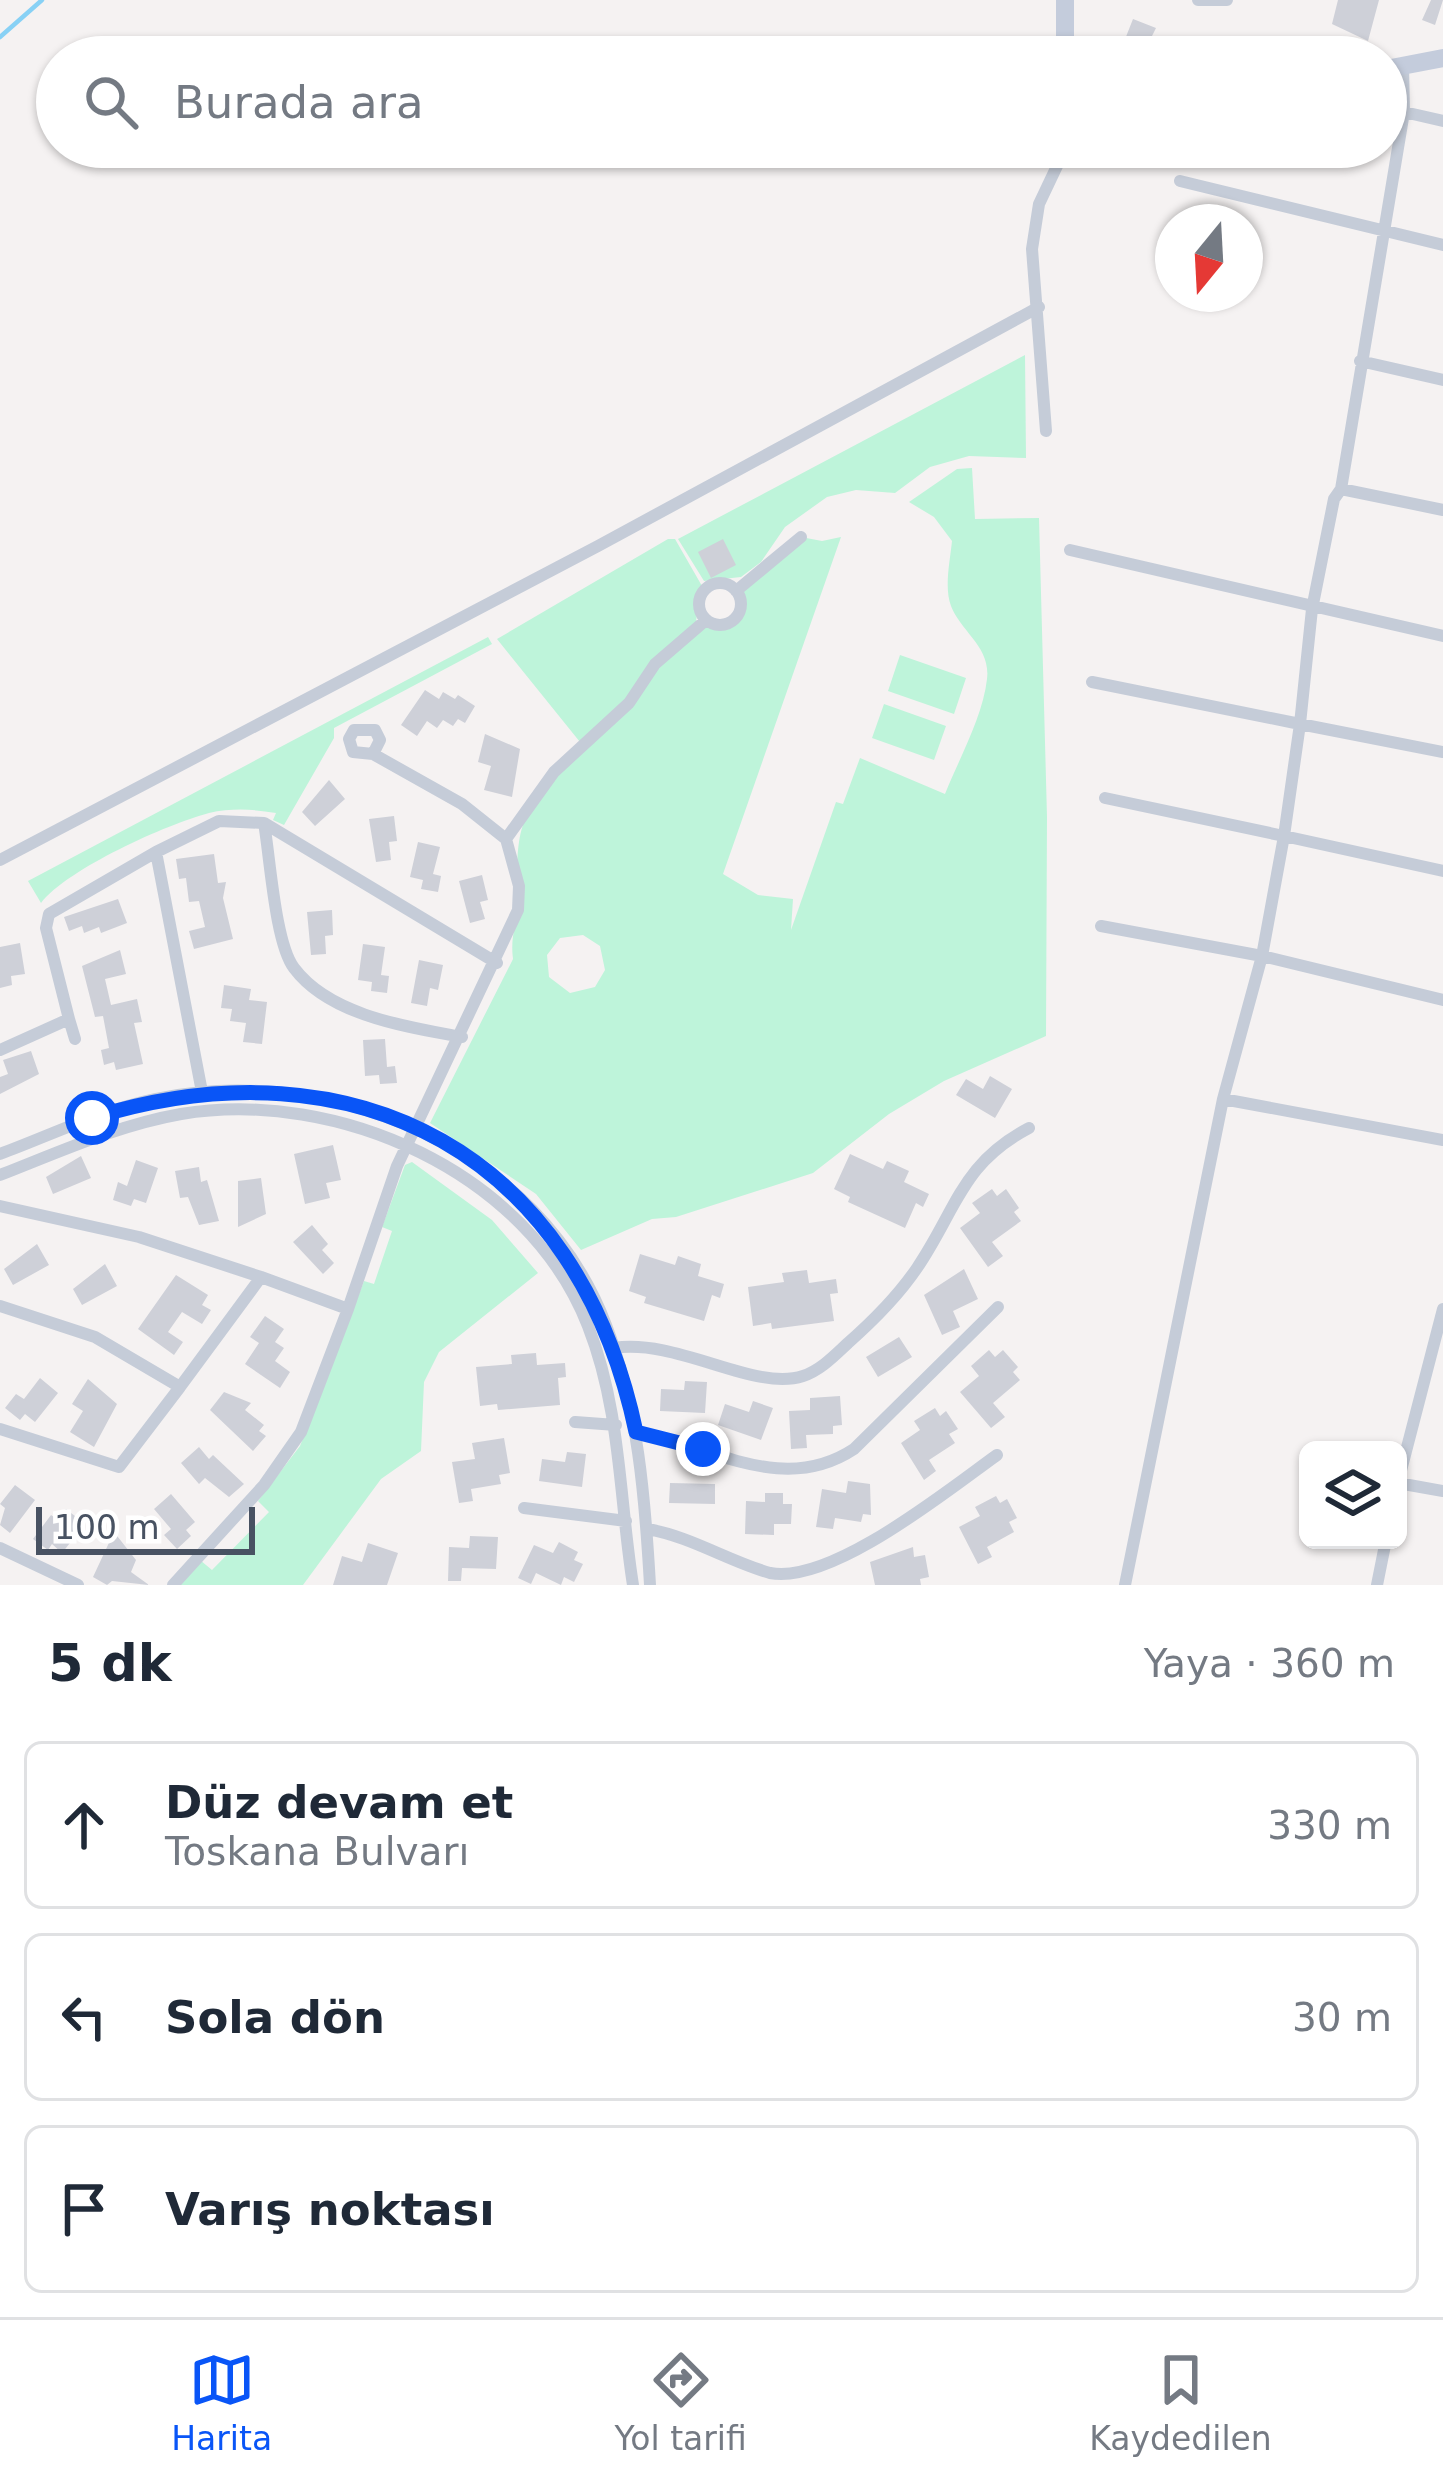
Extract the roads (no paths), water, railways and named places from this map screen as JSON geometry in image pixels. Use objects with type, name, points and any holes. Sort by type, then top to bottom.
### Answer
[{"type":"main road","points":[[1065,0],[1065,36]]},
{"type":"main road","points":[[1407,65],[1443,58]]},
{"type":"street","points":[[1198,0],[1227,0]]},
{"type":"street","points":[[1407,113],[1443,121]]},
{"type":"street","points":[[1046,431],[1032,249],[1039,204],[1056,168]]},
{"type":"street","points":[[1125,1585],[1223,1100],[1262,956],[1284,836],[1312,609],[1334,499],[1341,488],[1394,168]]},
{"type":"street","points":[[1180,181],[1443,245]]},
{"type":"street","points":[[0,860],[598,546],[1039,307]]},
{"type":"street","points":[[1360,361],[1443,380]]},
{"type":"street","points":[[1341,488],[1443,510]]},
{"type":"street","points":[[736,591],[801,537]]},
{"type":"street","points":[[1070,550],[1443,636]]},
{"type":"street","points":[[718,583],[736,591],[741,603],[733,621],[720,625],[706,620],[699,608],[706,589],[718,583]]},
{"type":"street","points":[[506,839],[554,772],[628,703],[667,652],[706,620]]},
{"type":"street","points":[[1092,682],[1443,752]]},
{"type":"street","points":[[173,1585],[264,1485],[294,1444],[318,1396],[374,1226],[408,1144],[518,910],[519,886],[506,839],[462,804],[374,754]]},
{"type":"street","points":[[1105,798],[1443,871]]},
{"type":"street","points":[[75,1039],[46,928],[49,914],[219,821],[264,823],[497,963]]},
{"type":"street","points":[[264,823],[291,965],[314,986],[353,1008],[401,1026],[462,1037]]},
{"type":"street","points":[[156,852],[202,1092]]},
{"type":"street","points":[[1101,926],[1262,956],[1443,1000]]},
{"type":"street","points":[[0,1050],[69,1019]]},
{"type":"street","points":[[0,1154],[112,1112],[202,1092],[278,1091],[332,1100],[416,1127],[481,1167],[531,1210],[575,1267],[614,1348],[636,1432],[650,1585]]},
{"type":"street","points":[[1223,1100],[1443,1140]]},
{"type":"street","points":[[0,1175],[123,1128],[183,1114],[268,1110],[316,1116],[408,1144],[470,1181],[536,1245],[587,1322],[616,1425],[633,1585]]},
{"type":"street","points":[[614,1348],[668,1348],[775,1379],[803,1376],[824,1364],[880,1312],[916,1269],[967,1176],[993,1147],[1029,1128]]},
{"type":"street","points":[[0,1206],[139,1237],[348,1309]]},
{"type":"street","points":[[0,1429],[119,1467],[262,1276]]},
{"type":"street","points":[[0,1306],[95,1336],[180,1388]]},
{"type":"street","points":[[636,1432],[782,1473],[831,1465],[854,1449],[998,1307]]},
{"type":"street","points":[[1407,1448],[1443,1309]]},
{"type":"street","points":[[575,1421],[616,1425]]},
{"type":"street","points":[[646,1529],[774,1575],[800,1576],[855,1552],[997,1455]]},
{"type":"street","points":[[1407,1485],[1443,1491]]},
{"type":"street","points":[[524,1508],[626,1521]]},
{"type":"street","points":[[0,1548],[78,1585]]},
{"type":"street","points":[[1377,1585],[1384,1549]]},
{"type":"waterway","points":[[0,37],[42,0]]}]
